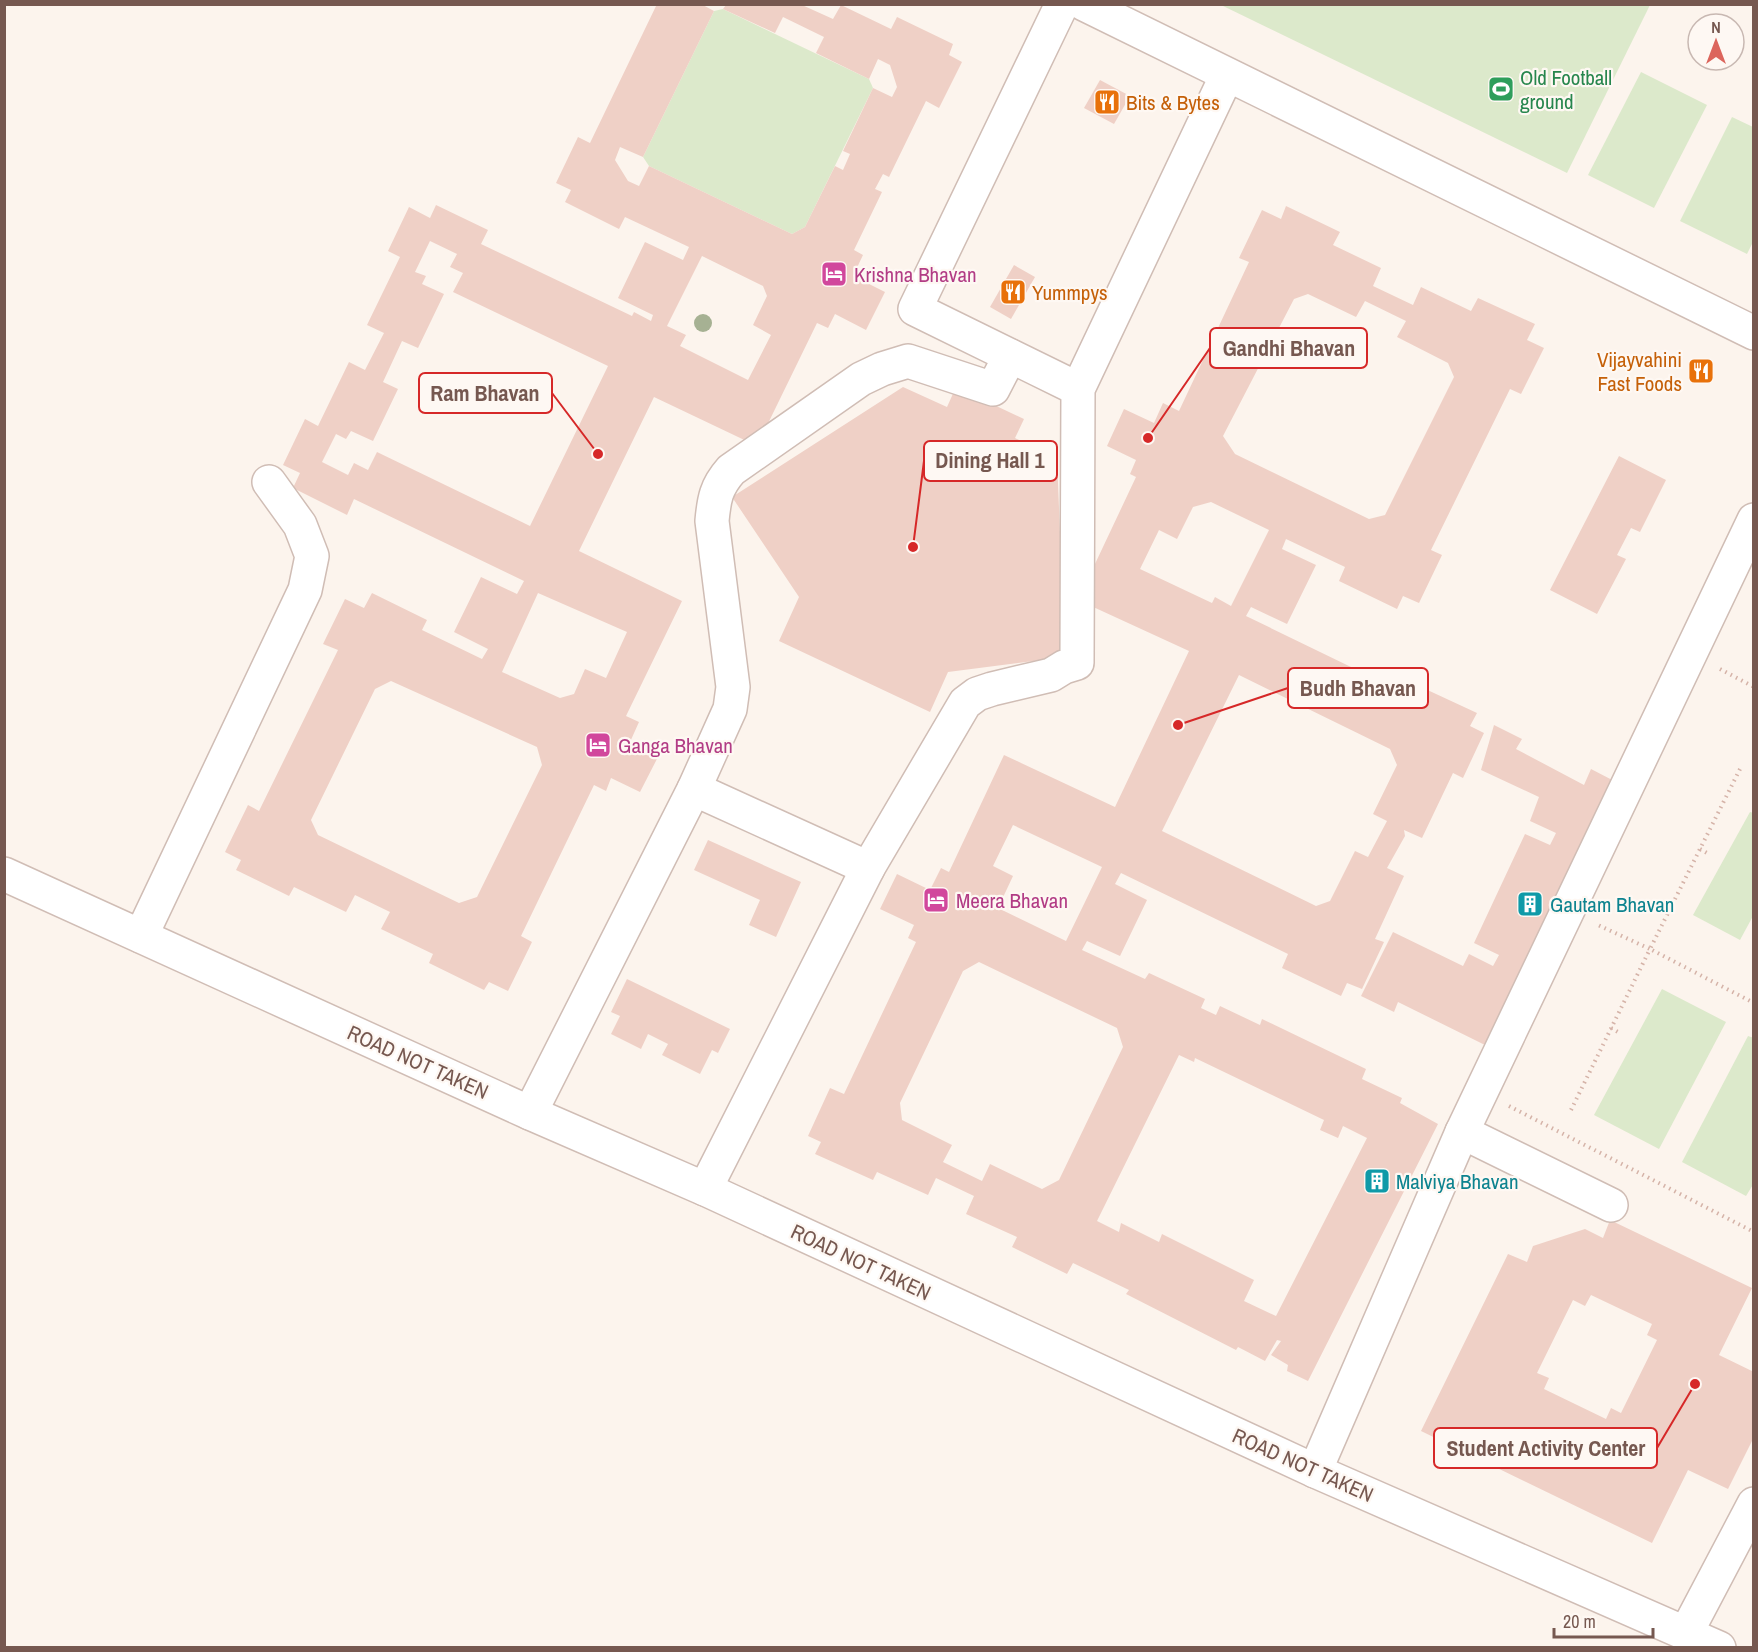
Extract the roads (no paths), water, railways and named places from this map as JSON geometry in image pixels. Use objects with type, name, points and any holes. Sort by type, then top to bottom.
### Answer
[{"type":"lane","points":[[1062,4],[915,309],[1078,389]]},
{"type":"lane","points":[[1084,4],[1754,333]]},
{"type":"lane","points":[[705,1189],[868,868],[965,703],[977,694],[1051,675],[1064,667],[1077,663],[1078,389],[1227,75]]},
{"type":"lane","points":[[530,1113],[694,789],[730,709],[733,687],[712,521],[714,497],[721,481],[731,470],[759,450],[861,380],[882,369],[908,362],[993,389],[1010,356]]},
{"type":"lane","points":[[141,936],[305,590],[312,556],[300,525],[269,482]]},
{"type":"lane","points":[[1315,1471],[1462,1132],[1754,520]]},
{"type":"lane","points":[[694,789],[868,868]]},
{"type":"lane","name":"ROAD NOT TAKEN","points":[[4,874],[530,1113],[705,1189],[1315,1471],[1719,1647]]},
{"type":"lane","points":[[1462,1132],[1611,1205]]},
{"type":"lane","points":[[1686,1633],[1754,1504]]},
{"type":"place","name":"Old Football ground","points":[[1501,89]]},
{"type":"place","name":"Bits & Bytes","points":[[1107,102]]},
{"type":"place","name":"Krishna Bhavan","points":[[834,274]]},
{"type":"place","name":"Yummpys","points":[[1013,292]]},
{"type":"place","name":"Vijayvahini Fast Foods","points":[[1701,371]]},
{"type":"place","name":"Gandhi Bhavan","points":[[1148,438]]},
{"type":"place","name":"Ram Bhavan","points":[[598,454]]},
{"type":"place","name":"Dining Hall 1","points":[[913,547]]},
{"type":"place","name":"Budh Bhavan","points":[[1178,725]]},
{"type":"place","name":"Ganga Bhavan","points":[[598,745]]},
{"type":"place","name":"Meera Bhavan","points":[[936,900]]},
{"type":"place","name":"Gautam Bhavan","points":[[1530,904]]},
{"type":"place","name":"Malviya Bhavan","points":[[1377,1181]]},
{"type":"place","name":"Student Activity Center","points":[[1695,1384]]}]
